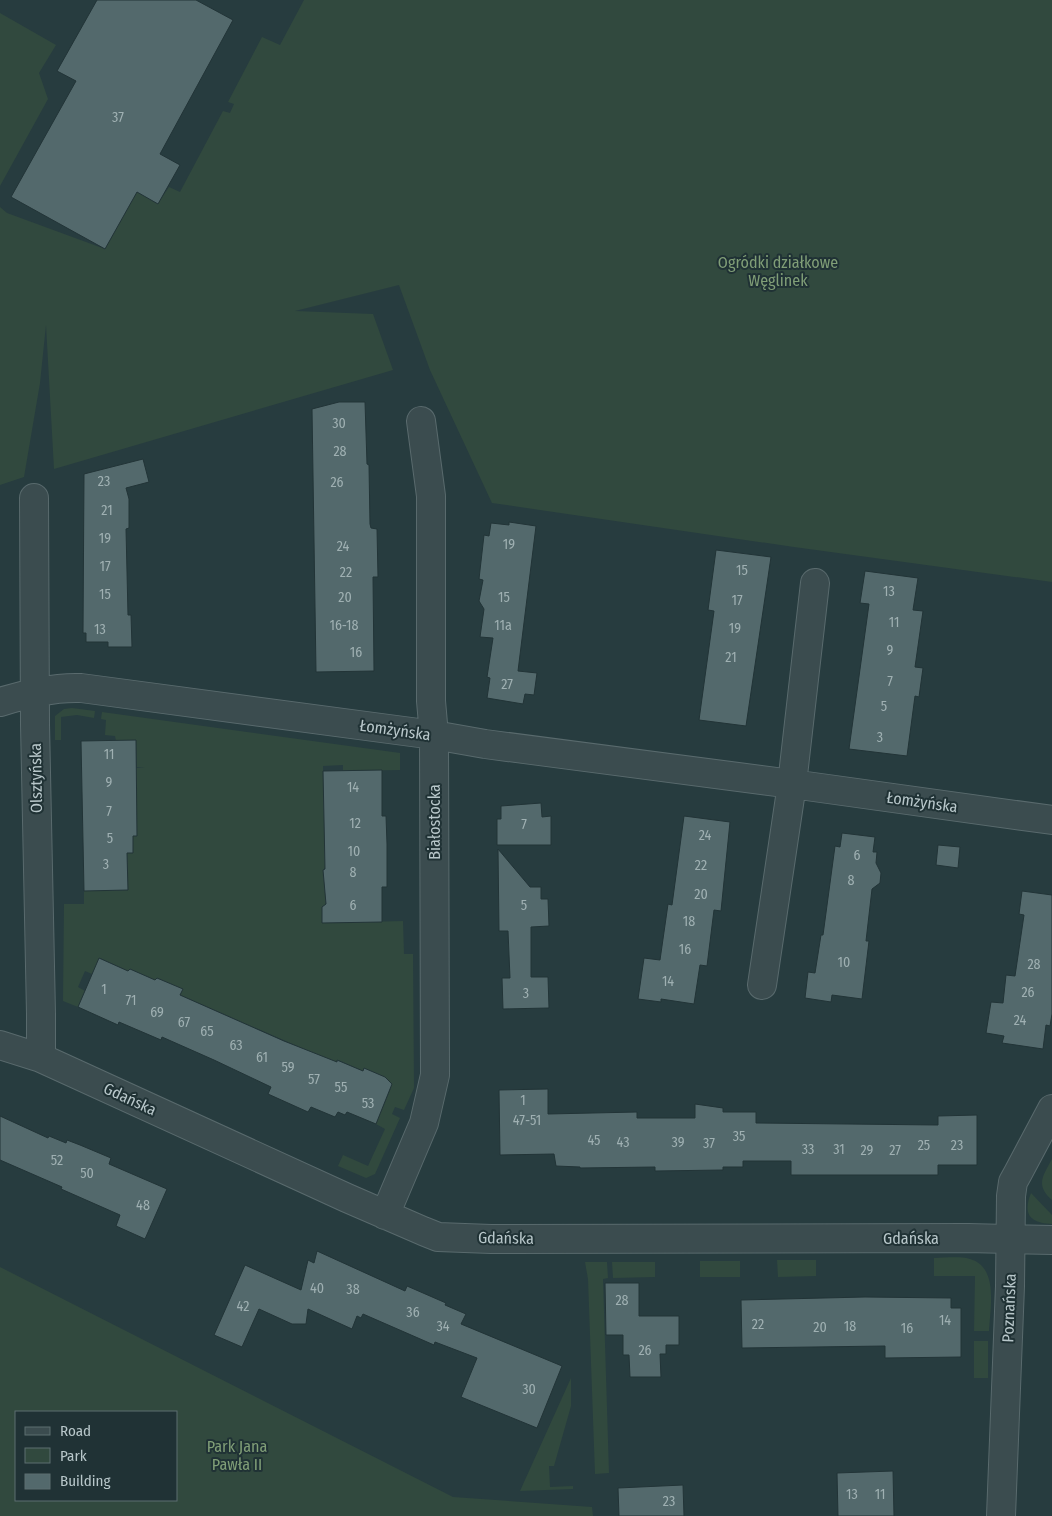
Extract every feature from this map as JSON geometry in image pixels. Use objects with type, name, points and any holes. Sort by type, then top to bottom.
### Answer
[{"type":"street","name":"Białostocka","points":[[385,1215],[424,1123],[435,1075],[431,496],[421,421]]},
{"type":"street","name":"Olsztyńska","points":[[34,498],[34,692],[41,1014],[40,1058]]},
{"type":"street","points":[[762,985],[792,784],[814,583]]},
{"type":"street","name":"Łomżyńska","points":[[0,702],[34,692],[81,688],[1052,820]]},
{"type":"street","name":"Gdańska","points":[[0,1044],[40,1058],[385,1215],[438,1236],[491,1239],[1052,1240]]},
{"type":"street","name":"Poznańska","points":[[1001,1516],[1011,1239],[1009,1218],[1013,1182],[1052,1109]]},
{"type":"green space","name":"Ogródki działkowe Węglinek","points":[[304,0],[1052,0],[1052,582],[492,503],[430,370],[399,285],[295,311],[373,314],[393,370],[54,469],[46,325],[40,383],[24,477],[0,485],[0,207],[7,213],[105,249],[137,192],[158,203],[169,187],[180,192],[223,111],[230,113],[234,104],[228,102],[262,37],[280,45]]},
{"type":"green space","points":[[0,13],[56,45],[39,73],[48,99],[0,186]]},
{"type":"green space","points":[[72,708],[95,711],[94,718],[77,715],[61,717],[61,740],[55,740],[55,716],[64,709]]},
{"type":"green space","points":[[102,712],[400,753],[400,770],[343,771],[343,765],[323,766],[326,860],[323,870],[326,904],[322,907],[322,918],[326,923],[403,921],[404,954],[413,954],[414,1088],[404,1110],[395,1107],[392,1114],[400,1118],[375,1174],[366,1178],[338,1166],[343,1155],[368,1166],[385,1129],[376,1124],[391,1088],[390,1083],[385,1077],[363,1071],[338,1060],[336,1063],[180,995],[182,989],[130,969],[128,971],[100,958],[92,974],[85,971],[78,987],[85,991],[78,1007],[63,1001],[64,904],[84,904],[84,891],[128,890],[127,853],[133,852],[133,836],[137,835],[137,813],[133,813],[136,768],[145,767],[137,767],[136,740],[116,741],[115,736],[105,735],[106,720],[101,719]]},
{"type":"green space","points":[[1052,1159],[1052,1200],[1044,1190],[1042,1180]]},
{"type":"green space","points":[[1031,1193],[1052,1215],[1052,1224],[1039,1222],[1030,1216],[1028,1201]]},
{"type":"green space","points":[[934,1258],[966,1258],[979,1263],[989,1279],[991,1290],[989,1331],[974,1331],[975,1276],[934,1276]]},
{"type":"green space","points":[[777,1260],[816,1260],[816,1276],[778,1277]]},
{"type":"green space","points":[[700,1261],[740,1261],[740,1277],[700,1277]]},
{"type":"green space","points":[[585,1262],[607,1262],[608,1278],[603,1279],[609,1473],[595,1474],[588,1279]]},
{"type":"green space","points":[[612,1262],[655,1262],[655,1277],[613,1278]]},
{"type":"green space","name":"Park Jana Pawła II","points":[[0,1267],[453,1497],[592,1507],[593,1516],[0,1516]]},
{"type":"green space","points":[[974,1341],[988,1341],[988,1378],[974,1378]]},
{"type":"green space","points":[[571,1378],[571,1406],[554,1466],[549,1466],[550,1487],[573,1486],[573,1489],[520,1491]]},
{"type":"building","points":[[97,0],[196,0],[233,20],[160,154],[180,165],[158,204],[137,192],[105,249],[11,197],[76,81],[57,71]]},
{"type":"building","points":[[339,402],[365,402],[370,524],[371,528],[377,529],[378,577],[373,577],[374,671],[316,672],[312,409]]},
{"type":"building","points":[[143,459],[149,482],[126,488],[129,499],[129,528],[126,529],[128,615],[131,615],[132,647],[108,647],[108,642],[86,642],[86,633],[83,633],[84,474]]},
{"type":"building","points":[[509,522],[536,526],[518,671],[537,673],[534,695],[525,694],[523,704],[487,698],[490,678],[487,677],[493,638],[480,637],[484,609],[479,601],[483,580],[479,579],[484,535],[489,536],[491,523],[509,525]]},
{"type":"building","points":[[716,550],[771,557],[746,726],[699,720],[714,611],[708,610]]},
{"type":"building","points":[[865,571],[918,578],[913,610],[923,611],[915,667],[923,668],[919,697],[915,696],[907,756],[849,749],[869,604],[860,603]]},
{"type":"building","points":[[136,740],[137,836],[133,836],[133,853],[127,853],[128,890],[84,891],[81,741]]},
{"type":"building","points":[[382,770],[382,816],[386,816],[387,887],[382,887],[382,922],[322,923],[322,907],[326,904],[323,870],[325,869],[323,771]]},
{"type":"building","points":[[541,803],[542,817],[551,816],[551,845],[497,845],[497,819],[501,819],[501,806]]},
{"type":"building","points":[[684,816],[730,822],[721,911],[714,910],[707,966],[700,965],[694,1004],[661,999],[661,1002],[638,999],[644,958],[660,960],[668,904],[672,905]]},
{"type":"building","points":[[842,833],[875,837],[873,852],[877,852],[876,863],[881,873],[880,883],[872,889],[866,941],[869,941],[862,999],[832,995],[831,1002],[805,998],[808,972],[815,973],[821,935],[823,935],[835,846],[840,847]]},
{"type":"building","points":[[938,845],[960,847],[958,868],[936,865]]},
{"type":"building","points":[[498,849],[530,887],[541,887],[541,899],[548,899],[549,926],[531,927],[531,977],[548,977],[549,1008],[503,1009],[502,978],[510,978],[508,931],[499,931]]},
{"type":"building","points":[[1022,891],[1052,895],[1052,1014],[1050,1026],[1046,1025],[1043,1049],[1002,1043],[1004,1036],[986,1033],[991,1002],[1003,1003],[1006,975],[1015,976],[1024,915],[1019,914]]},
{"type":"building","points":[[99,958],[128,971],[130,969],[183,989],[180,995],[284,1041],[337,1062],[337,1060],[363,1071],[364,1068],[385,1077],[392,1084],[376,1124],[347,1112],[345,1115],[338,1112],[335,1117],[311,1107],[308,1112],[268,1094],[271,1087],[214,1060],[162,1037],[161,1040],[119,1022],[118,1025],[78,1007]]},
{"type":"building","points":[[548,1089],[548,1114],[637,1112],[637,1118],[695,1118],[695,1104],[723,1108],[723,1112],[756,1112],[756,1123],[938,1125],[938,1116],[977,1115],[977,1165],[938,1165],[938,1175],[791,1175],[791,1161],[743,1161],[743,1167],[723,1167],[723,1170],[655,1171],[655,1167],[580,1168],[556,1166],[554,1154],[500,1155],[499,1090]]},
{"type":"building","points":[[0,1116],[48,1138],[49,1136],[66,1143],[67,1140],[111,1158],[109,1164],[167,1189],[145,1239],[116,1226],[120,1215],[0,1160]]},
{"type":"building","points":[[317,1251],[405,1291],[407,1286],[446,1303],[445,1305],[466,1314],[461,1324],[562,1366],[537,1428],[461,1397],[477,1358],[435,1342],[434,1345],[363,1314],[361,1318],[357,1316],[352,1329],[308,1309],[306,1324],[292,1324],[259,1309],[242,1347],[214,1335],[245,1265],[301,1290],[308,1260],[314,1263]]},
{"type":"building","points":[[605,1283],[639,1283],[639,1316],[679,1316],[679,1345],[666,1345],[666,1354],[660,1354],[661,1377],[630,1377],[629,1355],[623,1355],[623,1335],[606,1335]]},
{"type":"building","points":[[865,1297],[951,1298],[951,1308],[961,1308],[961,1357],[885,1358],[885,1346],[742,1348],[741,1300]]},
{"type":"building","points":[[893,1471],[894,1516],[838,1516],[837,1473]]},
{"type":"building","points":[[683,1485],[684,1516],[619,1516],[618,1488]]}]
